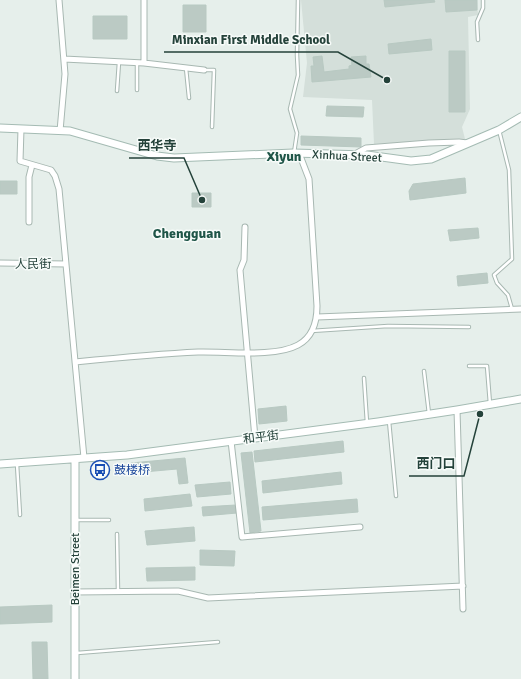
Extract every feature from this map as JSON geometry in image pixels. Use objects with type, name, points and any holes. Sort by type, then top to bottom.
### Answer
[{"type":"street","points":[[58,0],[65,74],[60,130]]},
{"type":"street","points":[[144,0],[144,63]]},
{"type":"street","points":[[64,59],[144,63],[204,70]]},
{"type":"street","name":"Xinhua Street","points":[[0,128],[70,131],[157,156],[174,158],[296,153],[367,155],[411,161],[431,159],[499,130],[521,117]]},
{"type":"street","points":[[21,129],[20,161],[51,170],[55,176],[58,189],[76,362],[84,458]]},
{"type":"street","points":[[354,155],[366,148],[430,143],[469,143]]},
{"type":"street","points":[[76,362],[155,354],[218,351],[254,353],[288,349],[299,344],[307,337],[311,332],[317,317],[309,179],[296,153]]},
{"type":"street","points":[[29,222],[29,177],[32,165]]},
{"type":"street","points":[[245,227],[244,260],[240,270],[255,438]]},
{"type":"street","name":"人民街","points":[[0,263],[66,264]]},
{"type":"street","points":[[317,317],[521,309]]},
{"type":"street","name":"和平街","points":[[0,464],[127,455],[367,424],[521,399]]},
{"type":"street","points":[[457,410],[463,609]]},
{"type":"street","points":[[231,441],[242,537],[360,527]]},
{"type":"street","name":"Beimen Street","points":[[75,459],[75,679]]},
{"type":"street","points":[[74,592],[178,591],[208,598],[463,586]]},
{"type":"lane","points":[[296,153],[297,134],[290,109],[298,75],[298,0]]},
{"type":"lane","points":[[478,40],[477,22],[483,8],[482,0]]},
{"type":"lane","points":[[117,91],[119,62]]},
{"type":"lane","points":[[137,63],[137,90]]},
{"type":"lane","points":[[186,68],[189,98]]},
{"type":"lane","points":[[204,70],[214,70],[212,127]]},
{"type":"lane","points":[[499,130],[509,170],[512,259],[494,275],[497,283],[508,295],[512,309]]},
{"type":"lane","points":[[311,332],[388,326],[469,327]]},
{"type":"lane","points":[[469,366],[486,366],[490,404]]},
{"type":"lane","points":[[424,371],[429,415]]},
{"type":"lane","points":[[364,378],[367,424]]},
{"type":"lane","points":[[389,420],[396,496]]},
{"type":"lane","points":[[17,463],[20,514]]},
{"type":"lane","points":[[75,520],[109,520]]},
{"type":"lane","points":[[117,534],[118,592]]},
{"type":"lane","points":[[74,653],[218,642]]},
{"type":"shaded area","points":[[301,0],[477,0],[478,15],[468,17],[470,109],[462,127],[465,139],[374,144],[372,100],[303,97],[307,63]]},
{"type":"building","points":[[384,0],[434,0],[435,2],[385,7]]},
{"type":"building","points":[[445,0],[477,0],[477,10],[446,12]]},
{"type":"building","points":[[183,5],[206,5],[206,32],[183,32]]},
{"type":"building","points":[[93,16],[127,16],[127,39],[93,39]]},
{"type":"building","points":[[431,39],[432,50],[389,54],[388,44]]},
{"type":"building","points":[[449,51],[465,51],[465,112],[449,112]]},
{"type":"building","points":[[322,56],[324,72],[349,69],[349,66],[352,65],[351,57],[366,56],[366,64],[369,64],[371,77],[312,82],[311,66],[314,66],[313,57]]},
{"type":"building","points":[[327,106],[364,107],[363,117],[326,116]]},
{"type":"building","points":[[301,136],[361,138],[361,147],[301,145]]},
{"type":"building","points":[[465,178],[466,193],[410,200],[409,191],[413,184]]},
{"type":"building","points":[[0,181],[17,181],[17,194],[0,194]]},
{"type":"building","points":[[192,193],[211,193],[211,207],[192,207]]},
{"type":"building","points":[[478,228],[479,238],[450,241],[448,230]]},
{"type":"building","points":[[487,273],[488,283],[458,286],[457,276]]},
{"type":"building","points":[[286,406],[287,421],[259,424],[258,409]]},
{"type":"building","points":[[343,441],[344,452],[255,462],[254,451]]},
{"type":"building","points":[[252,452],[261,531],[250,533],[241,453]]},
{"type":"building","points":[[185,458],[188,483],[179,484],[177,469],[132,473],[131,463]]},
{"type":"building","points":[[341,472],[342,484],[263,493],[262,481]]},
{"type":"building","points":[[230,482],[231,494],[197,497],[195,485]]},
{"type":"building","points":[[190,494],[192,506],[145,511],[144,499]]},
{"type":"building","points":[[357,499],[358,512],[263,520],[262,507]]},
{"type":"building","points":[[236,505],[237,513],[203,516],[202,507]]},
{"type":"building","points":[[194,527],[195,541],[147,545],[145,531]]},
{"type":"building","points":[[200,550],[235,551],[234,566],[200,565]]},
{"type":"building","points":[[195,567],[195,580],[147,581],[146,568]]},
{"type":"building","points":[[52,605],[52,622],[0,624],[0,607]]},
{"type":"building","points":[[32,642],[47,642],[48,679],[33,679]]},
{"type":"place","name":"Minxian First Middle School","points":[[387,80]]},
{"type":"place","name":"西华寺","points":[[202,200]]},
{"type":"place","name":"西门口","points":[[480,414]]},
{"type":"place","name":"鼓楼桥","points":[[100,470]]},
{"type":"district","name":"Xiyun","points":[[284,156]]},
{"type":"district","name":"Chengguan","points":[[187,233]]}]
